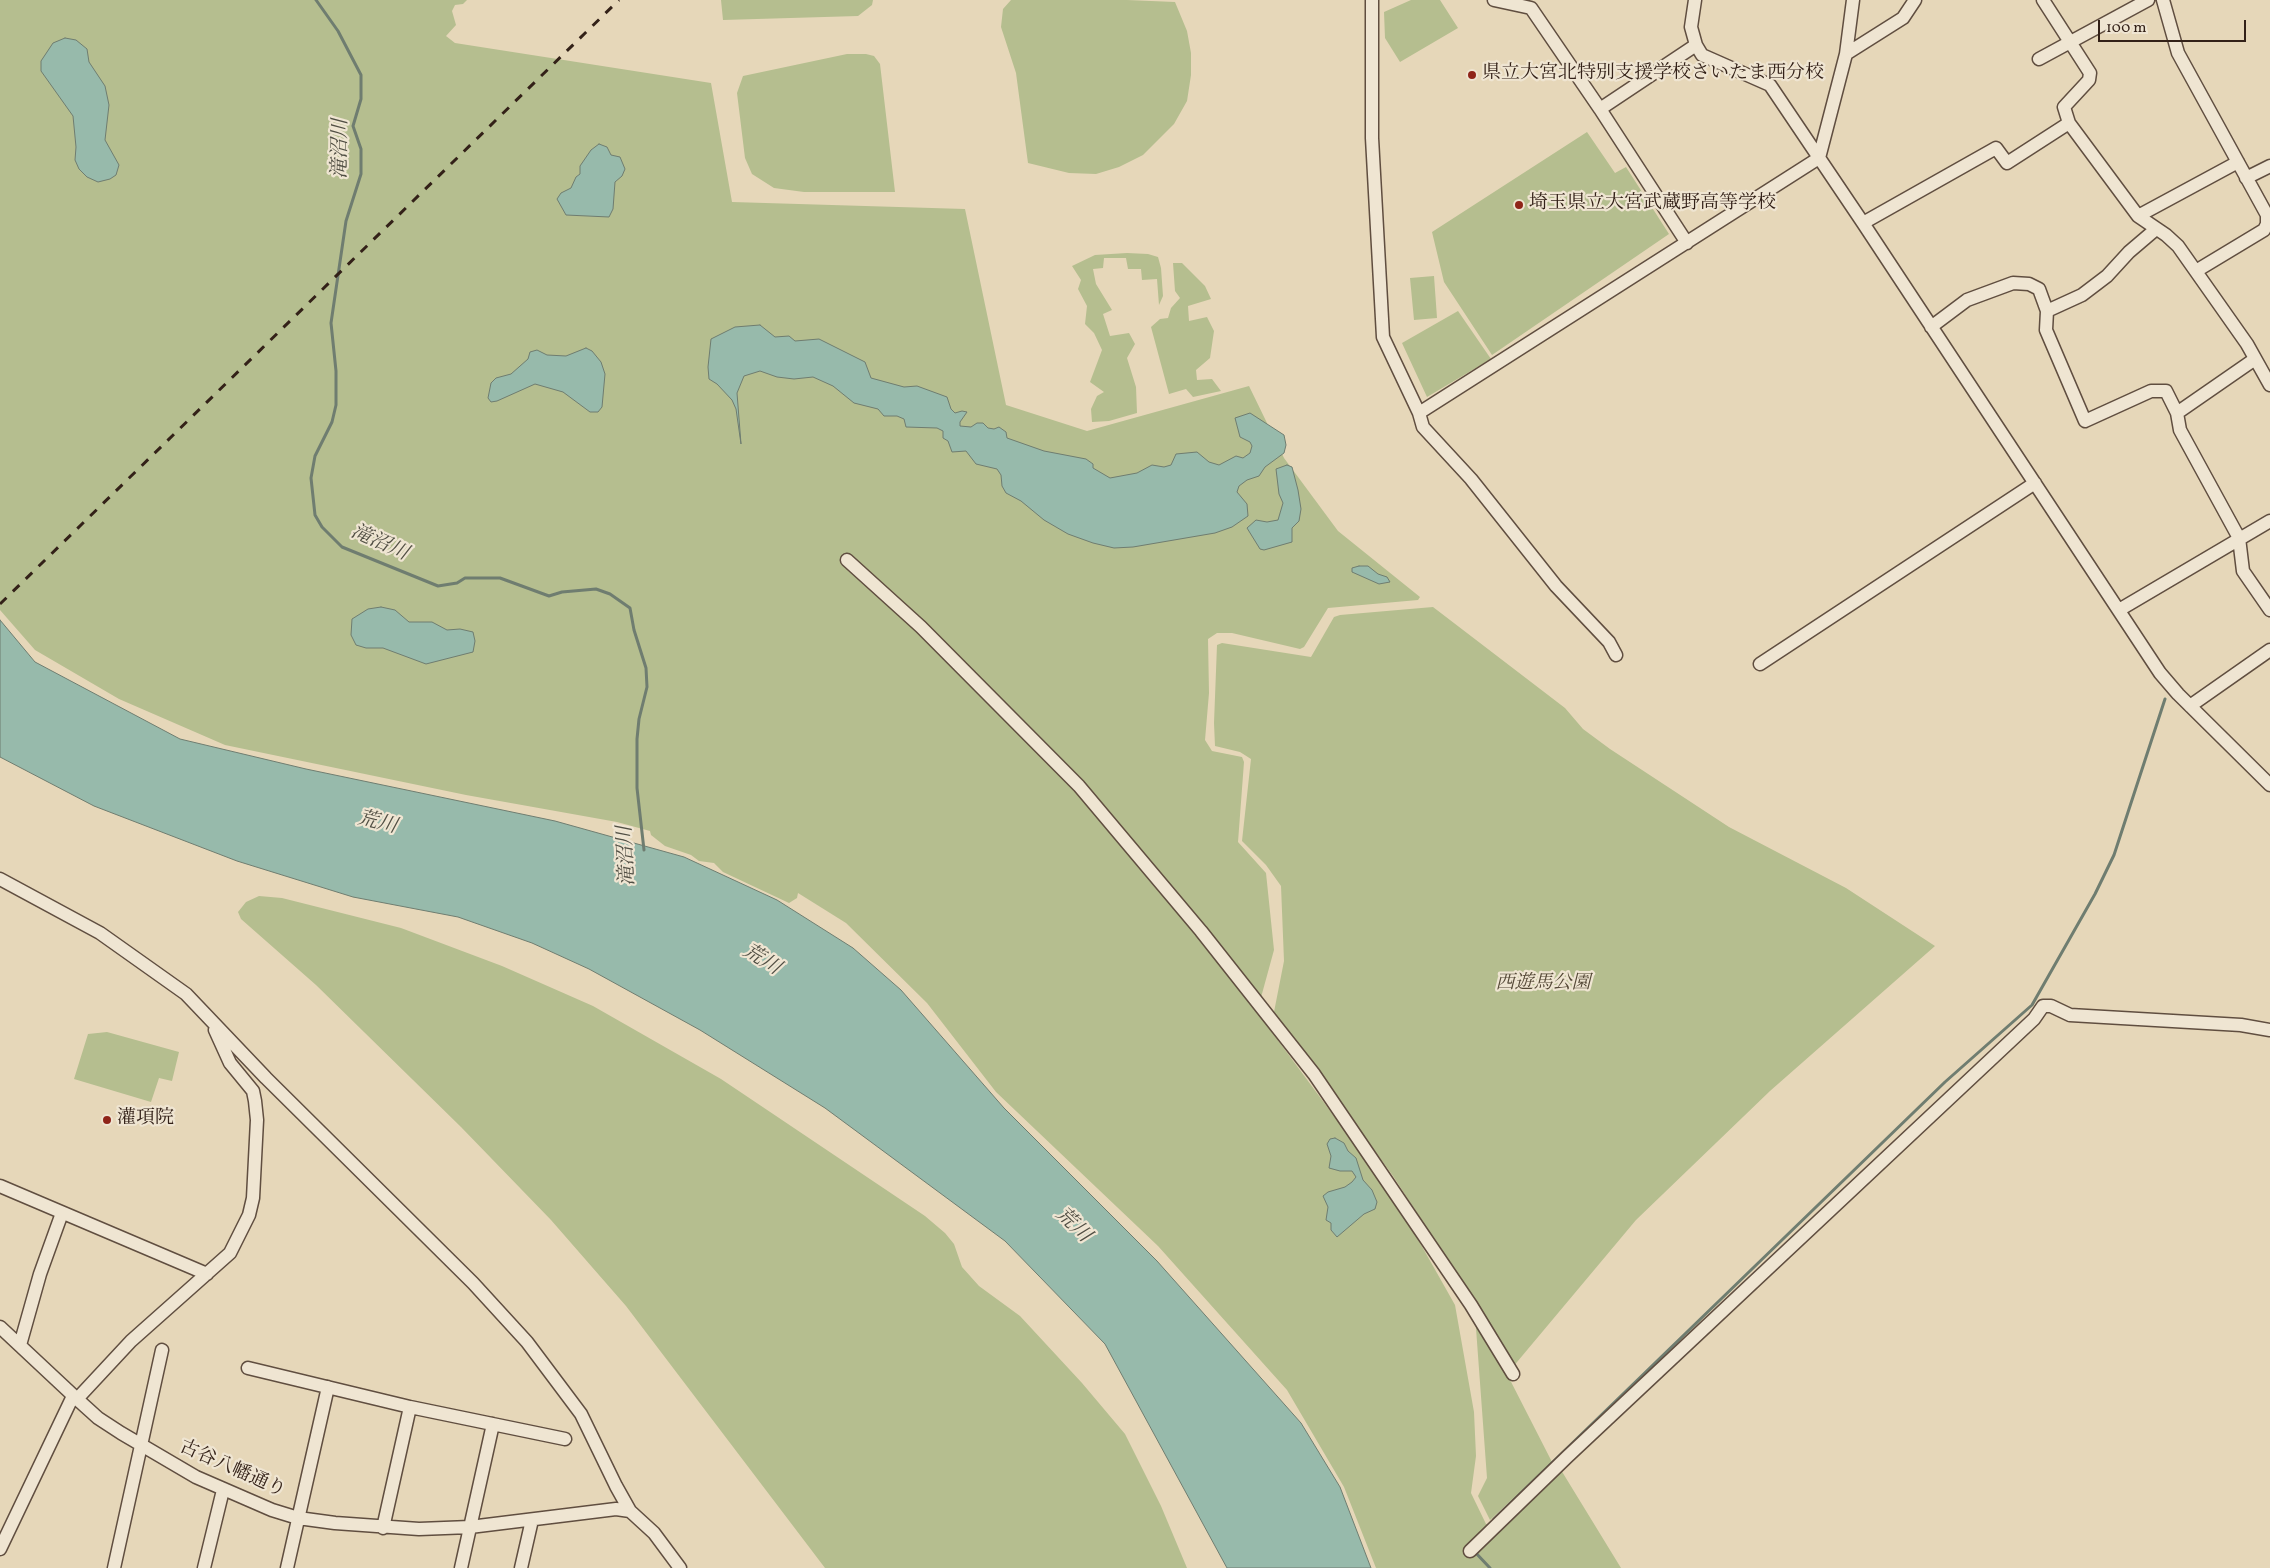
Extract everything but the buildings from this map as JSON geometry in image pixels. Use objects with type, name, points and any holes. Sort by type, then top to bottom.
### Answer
[{"type":"street","points":[[1372,0],[1372,138],[1383,336],[1412,402],[1419,413],[1423,427],[1471,479],[1556,586],[1609,642],[1616,655]]},
{"type":"street","points":[[1494,0],[1531,8],[1600,109],[1687,243]]},
{"type":"street","points":[[1695,0],[1691,27],[1696,45],[1702,55],[1770,85],[1864,223],[2160,673],[2190,706],[2270,785]]},
{"type":"street","points":[[1419,413],[1819,158],[1846,54],[1853,0]]},
{"type":"street","points":[[1846,54],[1903,18],[1915,0]]},
{"type":"street","points":[[2043,0],[2090,73],[2089,80],[2064,107],[2069,123],[2138,216],[2178,246],[2256,359],[2270,385]]},
{"type":"street","points":[[2039,59],[2069,43],[2125,6],[2148,0]]},
{"type":"street","points":[[2163,0],[2178,54],[2267,216],[2268,224],[2264,230],[2196,271]]},
{"type":"street","points":[[1600,109],[1696,45]]},
{"type":"street","points":[[1864,223],[1996,148],[2007,162],[2069,123]]},
{"type":"street","points":[[2138,216],[2238,162]]},
{"type":"street","points":[[2246,178],[2270,166]]},
{"type":"street","points":[[2047,311],[2082,295],[2107,276],[2123,258],[2156,229]]},
{"type":"street","points":[[1931,327],[1967,300],[2013,283],[2030,284],[2038,289],[2047,311],[2046,330],[2085,421],[2151,391],[2166,391],[2177,413],[2180,430],[2239,538],[2243,571],[2270,610]]},
{"type":"street","points":[[2177,413],[2256,359]]},
{"type":"street","points":[[1760,664],[2035,483]]},
{"type":"street","points":[[2119,610],[2270,521]]},
{"type":"street","points":[[847,560],[922,627],[1079,786],[1201,931],[1314,1074],[1471,1305],[1513,1374]]},
{"type":"street","points":[[2190,706],[2270,650]]},
{"type":"street","points":[[0,879],[51,905],[130,952],[186,994],[214,1025],[473,1283],[527,1342],[581,1414],[630,1511],[654,1533],[680,1568]]},
{"type":"street","points":[[1470,1551],[1567,1457],[2034,1019],[2043,1006],[2050,1006],[2070,1015],[2241,1025],[2270,1030]]},
{"type":"street","points":[[0,1549],[75,1397],[131,1341],[230,1252],[243,1230],[253,1198],[256,1120],[253,1091],[230,1063],[219,1041],[214,1025]]},
{"type":"street","points":[[0,1186],[207,1274]]},
{"type":"street","points":[[20,1345],[40,1274],[62,1213]]},
{"type":"street","name":"古谷八幡通り","points":[[0,1327],[98,1418],[141,1446],[223,1490],[272,1510],[298,1518],[383,1528],[470,1527],[616,1510],[630,1511]]},
{"type":"street","points":[[114,1568],[162,1350]]},
{"type":"street","points":[[248,1368],[410,1407],[565,1439]]},
{"type":"street","points":[[287,1568],[328,1387]]},
{"type":"street","points":[[383,1528],[410,1407]]},
{"type":"street","points":[[461,1568],[493,1424]]},
{"type":"street","points":[[204,1568],[223,1490]]},
{"type":"street","points":[[521,1568],[532,1520]]},
{"type":"green space","points":[[0,0],[467,0],[463,4],[455,5],[452,11],[456,25],[446,36],[455,43],[711,83],[732,202],[965,209],[1006,405],[1087,431],[1249,386],[1284,458],[1338,531],[1420,597],[1418,600],[1328,608],[1304,647],[1300,649],[1232,633],[1217,633],[1208,639],[1209,693],[1205,740],[1212,751],[1242,757],[1244,762],[1238,842],[1266,873],[1274,950],[1257,1012],[1362,1154],[1411,1227],[1455,1305],[1474,1412],[1476,1456],[1471,1493],[1486,1524],[1498,1529],[1561,1470],[1621,1568],[1376,1568],[1344,1487],[1287,1390],[1158,1246],[996,1092],[927,1003],[846,923],[798,893],[797,898],[789,903],[723,872],[714,863],[699,861],[691,855],[665,846],[651,835],[650,831],[617,822],[466,795],[225,745],[119,699],[35,650],[0,610]]},
{"type":"green space","points":[[721,0],[873,0],[872,5],[858,16],[723,20]]},
{"type":"green space","points":[[1011,0],[1175,2],[1187,31],[1191,53],[1191,75],[1187,101],[1174,124],[1143,155],[1119,167],[1096,174],[1069,173],[1028,163],[1016,73],[1001,27],[1003,9]]},
{"type":"green space","points":[[1411,0],[1440,0],[1458,28],[1400,62],[1385,38],[1384,12]]},
{"type":"green space","points":[[847,54],[874,56],[880,64],[895,192],[804,192],[774,188],[752,174],[745,158],[737,93],[743,76]]},
{"type":"green space","points":[[1587,132],[1615,173],[1626,167],[1669,234],[1492,355],[1444,282],[1432,232]]},
{"type":"green space","points":[[1148,254],[1158,257],[1161,268],[1163,296],[1159,305],[1157,279],[1142,280],[1141,269],[1128,269],[1126,258],[1104,258],[1103,268],[1093,269],[1096,284],[1112,310],[1103,314],[1110,336],[1129,333],[1135,344],[1127,358],[1136,387],[1137,413],[1109,421],[1092,422],[1091,409],[1097,396],[1104,392],[1090,382],[1102,350],[1094,333],[1085,324],[1087,306],[1078,289],[1081,280],[1072,266],[1095,255]]},
{"type":"green space","points":[[1173,263],[1182,263],[1205,286],[1211,299],[1188,306],[1189,321],[1207,317],[1214,331],[1210,358],[1196,370],[1197,380],[1212,379],[1221,391],[1193,397],[1186,389],[1169,394],[1151,327],[1160,319],[1168,318],[1171,308],[1180,298],[1175,291]]},
{"type":"green space","points":[[1434,276],[1437,318],[1414,320],[1410,278]]},
{"type":"green space","points":[[1458,311],[1491,359],[1427,397],[1402,343]]},
{"type":"green space","name":"西遊馬公園","points":[[1433,607],[1565,708],[1583,729],[1610,749],[1729,827],[1846,888],[1935,946],[1770,1091],[1636,1220],[1507,1374],[1552,1462],[1490,1520],[1478,1496],[1487,1478],[1474,1301],[1393,1176],[1274,1012],[1284,961],[1281,886],[1266,865],[1242,841],[1251,759],[1240,752],[1215,746],[1217,645],[1222,643],[1311,657],[1334,617]]},
{"type":"green space","points":[[259,896],[282,898],[401,928],[502,966],[593,1006],[721,1079],[925,1216],[945,1233],[954,1244],[962,1267],[979,1286],[1020,1316],[1082,1383],[1125,1434],[1161,1506],[1187,1568],[825,1568],[626,1306],[551,1220],[461,1127],[316,985],[241,919],[238,912],[246,902]]},
{"type":"green space","points":[[107,1032],[179,1052],[172,1081],[159,1078],[151,1102],[74,1079],[88,1034]]},
{"type":"water","points":[[65,38],[76,40],[87,49],[89,62],[105,86],[109,105],[105,140],[119,165],[116,175],[110,179],[98,182],[87,177],[79,169],[75,160],[76,147],[73,116],[41,71],[41,61],[53,43]]},
{"type":"water","points":[[599,144],[607,147],[611,155],[620,157],[625,169],[622,176],[615,182],[613,209],[609,217],[566,215],[557,199],[561,193],[571,188],[576,177],[580,174],[580,166],[591,150]]},
{"type":"water","points":[[760,325],[775,337],[789,336],[795,341],[819,339],[865,362],[871,378],[904,387],[917,386],[947,397],[951,409],[955,413],[967,412],[960,422],[960,426],[971,427],[977,423],[983,423],[988,428],[994,429],[999,427],[1006,432],[1007,438],[1044,451],[1086,459],[1093,464],[1093,468],[1110,478],[1137,473],[1152,465],[1164,467],[1171,465],[1176,454],[1197,452],[1209,462],[1219,465],[1236,456],[1243,458],[1250,453],[1252,446],[1250,442],[1240,437],[1235,418],[1250,413],[1284,435],[1286,445],[1284,453],[1265,467],[1259,476],[1247,480],[1239,486],[1237,492],[1247,504],[1248,516],[1232,527],[1215,533],[1133,547],[1114,548],[1068,534],[1044,520],[1021,501],[1006,493],[1002,486],[1001,475],[997,469],[976,464],[966,451],[952,452],[948,441],[943,438],[943,431],[937,428],[906,427],[904,419],[897,416],[884,416],[878,409],[854,403],[833,386],[813,377],[794,379],[777,377],[760,371],[744,376],[737,393],[741,444],[736,409],[732,400],[717,384],[709,379],[708,367],[711,339],[735,327]]},
{"type":"water","points":[[586,348],[592,351],[601,362],[605,374],[602,407],[598,412],[590,412],[563,392],[535,384],[497,401],[491,402],[488,398],[491,383],[496,378],[511,374],[528,359],[530,352],[537,350],[547,355],[566,356]]},
{"type":"water","points":[[1287,465],[1292,467],[1298,490],[1301,509],[1299,521],[1292,528],[1292,542],[1264,550],[1260,549],[1247,528],[1256,520],[1267,522],[1278,520],[1283,503],[1279,494],[1276,469]]},
{"type":"water","points":[[1368,566],[1378,574],[1387,577],[1390,582],[1379,584],[1352,572],[1352,568]]},
{"type":"water","points":[[381,607],[395,610],[409,622],[432,622],[447,630],[460,629],[473,632],[475,641],[473,652],[426,664],[383,648],[366,648],[356,645],[351,635],[352,619],[368,609]]},
{"type":"water","name":"荒川","points":[[0,620],[35,662],[180,739],[306,769],[555,821],[684,857],[777,900],[853,948],[901,990],[1004,1108],[1157,1261],[1301,1423],[1340,1487],[1371,1568],[1227,1568],[1105,1344],[1005,1241],[825,1108],[700,1030],[589,969],[532,943],[458,917],[353,897],[237,861],[94,806],[0,757]]},
{"type":"water","points":[[1335,1138],[1344,1143],[1348,1151],[1356,1158],[1363,1180],[1372,1190],[1377,1202],[1375,1209],[1364,1214],[1337,1237],[1331,1230],[1331,1223],[1326,1220],[1328,1207],[1323,1196],[1328,1192],[1345,1187],[1356,1177],[1352,1171],[1340,1171],[1329,1168],[1331,1156],[1327,1144],[1330,1139]]},
{"type":"waterway","name":"滝沼川","points":[[316,0],[338,31],[361,75],[361,99],[353,126],[361,149],[361,174],[346,221],[331,323],[336,371],[336,405],[332,422],[315,456],[311,478],[315,515],[322,527],[342,547],[438,586],[457,583],[465,578],[500,578],[549,596],[562,592],[596,589],[610,594],[630,608],[634,630],[646,668],[647,687],[639,719],[637,739],[637,788],[644,850]]},
{"type":"waterway","points":[[1494,1519],[1945,1082],[2032,1005],[2095,894],[2114,855],[2165,699]]},
{"type":"waterway","points":[[1474,1551],[1490,1568]]},
{"type":"railway","points":[[0,604],[619,0]]},
{"type":"place","name":"県立大宮北特別支援学校さいたま西分校","points":[[1472,75]]},
{"type":"place","name":"埼玉県立大宮武蔵野高等学校","points":[[1519,205]]},
{"type":"place","name":"灌項院","points":[[107,1120]]}]
